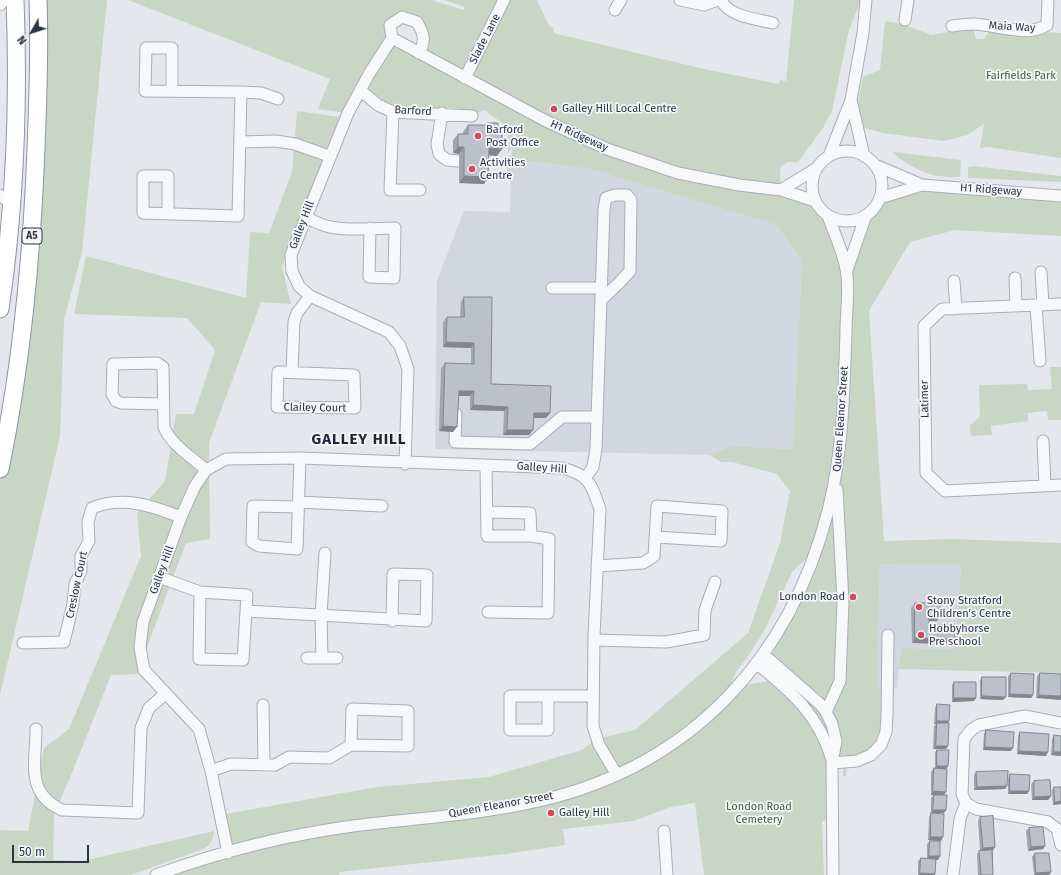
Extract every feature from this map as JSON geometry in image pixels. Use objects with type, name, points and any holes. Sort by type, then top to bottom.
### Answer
[{"type":"highway","name":"A5","points":[[0,309],[6,271],[6,200],[15,140],[17,66],[16,0]]},
{"type":"highway","name":"A5","points":[[0,469],[8,432],[30,273],[40,50],[38,0]]},
{"type":"street","points":[[0,5],[4,0]]},
{"type":"street","name":"Slade Lane","points":[[465,78],[504,0]]},
{"type":"street","points":[[614,10],[621,0]]},
{"type":"street","points":[[680,0],[704,5],[716,0]]},
{"type":"street","points":[[721,0],[733,11],[746,17],[772,23]]},
{"type":"street","points":[[781,190],[817,168],[829,156],[851,100],[863,33],[866,0]]},
{"type":"street","points":[[905,20],[908,0]]},
{"type":"street","name":"Maia Way","points":[[952,26],[973,24],[1000,28],[1038,30],[1047,25],[1048,0]]},
{"type":"street","name":"Galley Hill","points":[[405,464],[408,368],[400,346],[389,332],[310,296],[299,286],[292,271],[291,255],[329,156],[348,114],[360,90],[392,38],[390,25],[402,17],[417,22],[424,33],[424,44],[419,53]]},
{"type":"street","name":"H1 Ridgeway","points":[[392,38],[528,111],[607,149],[678,173],[740,185],[781,190],[815,201]]},
{"type":"street","points":[[172,91],[172,48],[146,48],[145,91],[261,93],[278,100]]},
{"type":"street","name":"Barford","points":[[360,90],[378,105],[393,112],[442,113],[472,116]]},
{"type":"street","points":[[168,213],[238,216],[241,142],[241,92]]},
{"type":"street","points":[[851,100],[864,156]]},
{"type":"street","points":[[393,112],[390,190],[420,190]]},
{"type":"street","points":[[442,113],[437,144],[439,154],[447,160],[458,161]]},
{"type":"street","points":[[241,142],[276,141],[295,144],[329,156]]},
{"type":"street","points":[[817,168],[812,180],[815,201],[828,216],[847,221],[866,215],[872,210],[880,198],[882,184],[878,171],[874,165],[864,156],[846,151],[829,156]]},
{"type":"street","name":"H1 Ridgeway","points":[[874,165],[922,185],[1061,196]]},
{"type":"street","name":"H1 Ridgeway","points":[[880,198],[922,185]]},
{"type":"street","points":[[601,300],[630,271],[631,200],[627,196],[615,195],[606,198],[601,300],[596,449],[593,467],[586,477],[593,490],[600,509],[594,640],[593,726],[599,745],[617,775]]},
{"type":"street","name":"Queen Eleanor Street","points":[[156,875],[190,863],[273,841],[350,826],[482,811],[544,800],[617,775],[638,766],[696,728],[725,702],[760,659],[784,623],[809,572],[826,519],[837,478],[844,406],[846,270],[866,215]]},
{"type":"street","name":"Queen Eleanor Street","points":[[828,216],[846,270]]},
{"type":"street","points":[[306,217],[323,225],[336,228],[370,228],[395,228],[394,278],[369,277],[370,228]]},
{"type":"street","points":[[1040,361],[1041,272]]},
{"type":"street","points":[[1015,278],[1016,306]]},
{"type":"street","points":[[954,281],[956,309]]},
{"type":"street","points":[[552,288],[602,288]]},
{"type":"street","points":[[292,372],[294,322],[297,313],[310,296]]},
{"type":"street","name":"Latimer","points":[[1061,304],[942,309],[924,326],[926,473],[945,491],[1061,485]]},
{"type":"street","points":[[163,404],[121,403],[116,401],[112,394],[113,364],[157,363],[163,367],[164,427],[166,432],[177,445],[206,470]]},
{"type":"street","name":"Clailey Court","points":[[278,372],[292,372],[354,375],[355,408],[277,407],[278,372]]},
{"type":"street","points":[[456,413],[455,442],[530,444],[562,417],[597,417]]},
{"type":"street","points":[[1043,441],[1045,486]]},
{"type":"street","points":[[300,458],[298,505],[297,549],[259,546],[252,542],[252,506],[298,505],[382,506]]},
{"type":"street","name":"Galley Hill","points":[[228,853],[211,771],[199,729],[144,670],[140,647],[144,622],[181,517],[195,486],[206,470],[226,459],[300,458],[405,464],[562,468],[586,477]]},
{"type":"street","points":[[486,466],[487,536],[531,536],[549,539],[548,614],[488,612]]},
{"type":"street","points":[[826,712],[840,681],[843,578],[837,478]]},
{"type":"street","name":"Creslow Court","points":[[23,643],[64,642],[73,604],[75,584],[81,571],[81,556],[88,541],[88,522],[92,508],[106,502],[135,502],[181,517]]},
{"type":"street","points":[[597,566],[643,564],[654,556],[657,506],[722,511],[721,542],[656,537]]},
{"type":"street","points":[[487,512],[530,514],[531,536]]},
{"type":"street","points":[[322,658],[321,615],[325,553]]},
{"type":"street","points":[[247,611],[392,621],[426,622],[427,575],[393,574],[392,621]]},
{"type":"street","points":[[159,577],[200,592],[248,595],[243,660],[199,659],[200,592]]},
{"type":"street","points":[[594,640],[666,642],[704,636],[705,610],[715,582]]},
{"type":"street","points":[[832,763],[857,761],[871,755],[881,745],[886,732],[888,714],[888,635]]},
{"type":"street","points":[[307,658],[338,658]]},
{"type":"street","points":[[760,659],[799,684],[826,712],[832,724],[836,741],[832,763],[833,875]]},
{"type":"street","points":[[760,659],[808,711],[824,738],[832,763]]},
{"type":"street","points":[[36,729],[35,782],[40,795],[52,805],[62,810],[138,813],[141,728],[149,708],[165,694]]},
{"type":"street","points":[[548,696],[548,730],[510,730],[510,696],[548,696],[593,696]]},
{"type":"street","points":[[263,704],[264,764]]},
{"type":"street","points":[[211,771],[232,764],[275,765],[289,757],[329,758],[351,745],[408,746],[408,710],[352,708],[351,745]]},
{"type":"street","points":[[1061,723],[1025,716],[979,725],[970,730],[964,740],[962,794],[966,803],[976,809],[1048,822],[1057,829],[1061,845]]},
{"type":"street","points":[[953,875],[960,819],[966,803]]},
{"type":"street","points":[[664,831],[667,875]]},
{"type":"shaded area","points":[[512,134],[520,160],[590,169],[776,225],[802,260],[793,449],[730,446],[710,455],[435,449],[437,280],[464,211],[510,212]]},
{"type":"shaded area","name":"Stony Stratford Children’s Centre","points":[[880,563],[961,565],[955,649],[901,648],[897,688],[877,687]]},
{"type":"green space","points":[[38,0],[107,0],[82,252],[64,320],[60,436],[0,695],[0,443],[30,273]]},
{"type":"green space","name":"London Road Cemetery","points":[[128,0],[431,0],[464,10],[465,7],[444,0],[537,0],[549,26],[554,28],[553,33],[704,69],[779,84],[780,80],[786,81],[794,0],[861,0],[849,30],[832,111],[823,128],[798,162],[787,162],[780,168],[781,190],[815,201],[828,216],[846,269],[866,215],[872,210],[880,198],[922,185],[1061,196],[1061,236],[955,230],[910,242],[869,311],[884,541],[953,539],[1061,543],[1061,673],[899,669],[901,648],[955,649],[961,565],[880,564],[877,687],[888,687],[881,745],[847,762],[846,776],[843,776],[843,765],[802,694],[817,707],[835,703],[838,597],[835,669],[833,683],[825,702],[772,656],[784,623],[816,550],[792,572],[764,631],[736,672],[725,701],[749,684],[770,681],[789,697],[813,728],[824,751],[828,777],[829,818],[822,822],[824,875],[704,875],[695,803],[671,807],[633,821],[563,829],[565,845],[506,854],[339,872],[339,875],[156,875],[228,853],[220,815],[377,787],[489,777],[582,750],[596,739],[635,730],[748,633],[780,543],[790,491],[777,474],[732,462],[721,462],[710,455],[730,446],[793,449],[802,260],[776,225],[590,169],[520,160],[517,152],[512,165],[511,179],[507,179],[507,157],[512,156],[515,138],[520,133],[530,129],[516,131],[513,135],[508,153],[508,127],[522,127],[505,125],[484,110],[472,116],[402,112],[360,90],[348,113],[318,109],[330,79]],"holes":[[[402,17],[424,33],[419,53],[392,38],[390,25]]]},
{"type":"green space","name":"Fairfields Park","points":[[885,21],[902,24],[932,35],[973,27],[976,39],[984,39],[990,30],[1008,33],[1011,37],[1030,37],[1044,32],[1061,33],[1061,158],[987,147],[980,148],[984,124],[967,135],[944,141],[882,133],[862,127],[858,101],[863,77],[880,70]]},
{"type":"green space","points":[[297,111],[340,117],[282,267],[291,304],[261,302],[209,443],[210,539],[186,543],[137,674],[111,675],[54,815],[53,860],[83,861],[214,831],[212,840],[208,846],[203,849],[131,875],[0,875],[0,830],[28,831],[44,748],[69,729],[141,556],[137,513],[165,481],[176,414],[194,414],[215,350],[187,318],[74,314],[86,256],[246,298],[250,232],[269,233],[292,172]]},
{"type":"green space","points":[[893,152],[961,160],[960,177],[937,176],[925,173],[907,164]]},
{"type":"green space","points":[[973,166],[1061,176],[1061,182],[968,178],[968,167]]},
{"type":"green space","points":[[1050,367],[1061,367],[1061,420],[1048,420],[1047,411],[1028,413],[1028,421],[991,426],[992,435],[971,436],[970,425],[980,417],[979,385],[1027,384],[1028,390],[1052,389]]},
{"type":"building","name":"Activities Centre","points":[[488,123],[498,123],[498,132],[502,132],[502,149],[489,148],[488,177],[464,176],[464,147],[458,147],[458,134],[468,134],[468,125],[489,125]]},
{"type":"building","points":[[464,297],[492,297],[491,384],[551,386],[550,413],[534,413],[533,430],[507,430],[508,407],[473,405],[474,391],[459,391],[457,427],[443,426],[445,363],[474,364],[474,343],[446,342],[447,317],[464,317]]},
{"type":"building","points":[[915,603],[940,603],[940,616],[929,616],[929,625],[955,625],[955,639],[915,638]]},
{"type":"building","points":[[1011,673],[1034,674],[1033,695],[1010,694]]},
{"type":"building","points":[[1040,673],[1061,674],[1061,696],[1039,695]]},
{"type":"building","points":[[982,677],[1006,677],[1006,697],[982,696]]},
{"type":"building","points":[[954,682],[976,682],[976,698],[954,698]]},
{"type":"building","points":[[937,704],[950,705],[949,721],[937,721]]},
{"type":"building","points":[[937,723],[949,723],[948,746],[936,746]]},
{"type":"building","points":[[986,730],[1014,732],[1013,748],[985,747]]},
{"type":"building","points":[[1020,732],[1049,734],[1048,752],[1019,751]]},
{"type":"building","points":[[1054,735],[1061,736],[1061,752],[1054,752]]},
{"type":"building","points":[[937,750],[949,750],[948,766],[937,766]]},
{"type":"building","points":[[934,768],[947,769],[946,792],[933,791]]},
{"type":"building","points":[[1008,771],[1007,786],[977,787],[976,772]]},
{"type":"building","points":[[1010,774],[1030,775],[1029,791],[1010,791]]},
{"type":"building","points":[[1050,780],[1051,796],[1034,797],[1034,781]]},
{"type":"building","points":[[1054,787],[1061,787],[1061,801],[1055,802]]},
{"type":"building","points":[[934,795],[947,795],[946,810],[933,810]]},
{"type":"building","points":[[931,813],[944,814],[943,837],[931,837]]},
{"type":"building","points":[[993,816],[995,847],[983,848],[980,817]]},
{"type":"building","points":[[1043,827],[1045,846],[1031,847],[1029,828]]},
{"type":"building","points":[[930,841],[940,841],[940,856],[929,856]]},
{"type":"building","points":[[992,850],[993,875],[981,875],[979,851]]},
{"type":"building","points":[[1035,853],[1049,853],[1051,872],[1036,873]]},
{"type":"building","points":[[921,858],[936,859],[935,874],[920,873]]},
{"type":"place","name":"Galley Hill Local Centre","points":[[554,109]]},
{"type":"place","name":"Barford Post Office","points":[[478,136]]},
{"type":"place","name":"Activities Centre","points":[[472,169]]},
{"type":"place","name":"London Road","points":[[853,597]]},
{"type":"place","name":"Stony Stratford Children’s Centre","points":[[919,607]]},
{"type":"place","name":"Hobbyhorse Pre school","points":[[921,635]]},
{"type":"place","name":"Galley Hill","points":[[551,813]]},
{"type":"district","name":"GALLEY HILL","points":[[359,440]]}]
